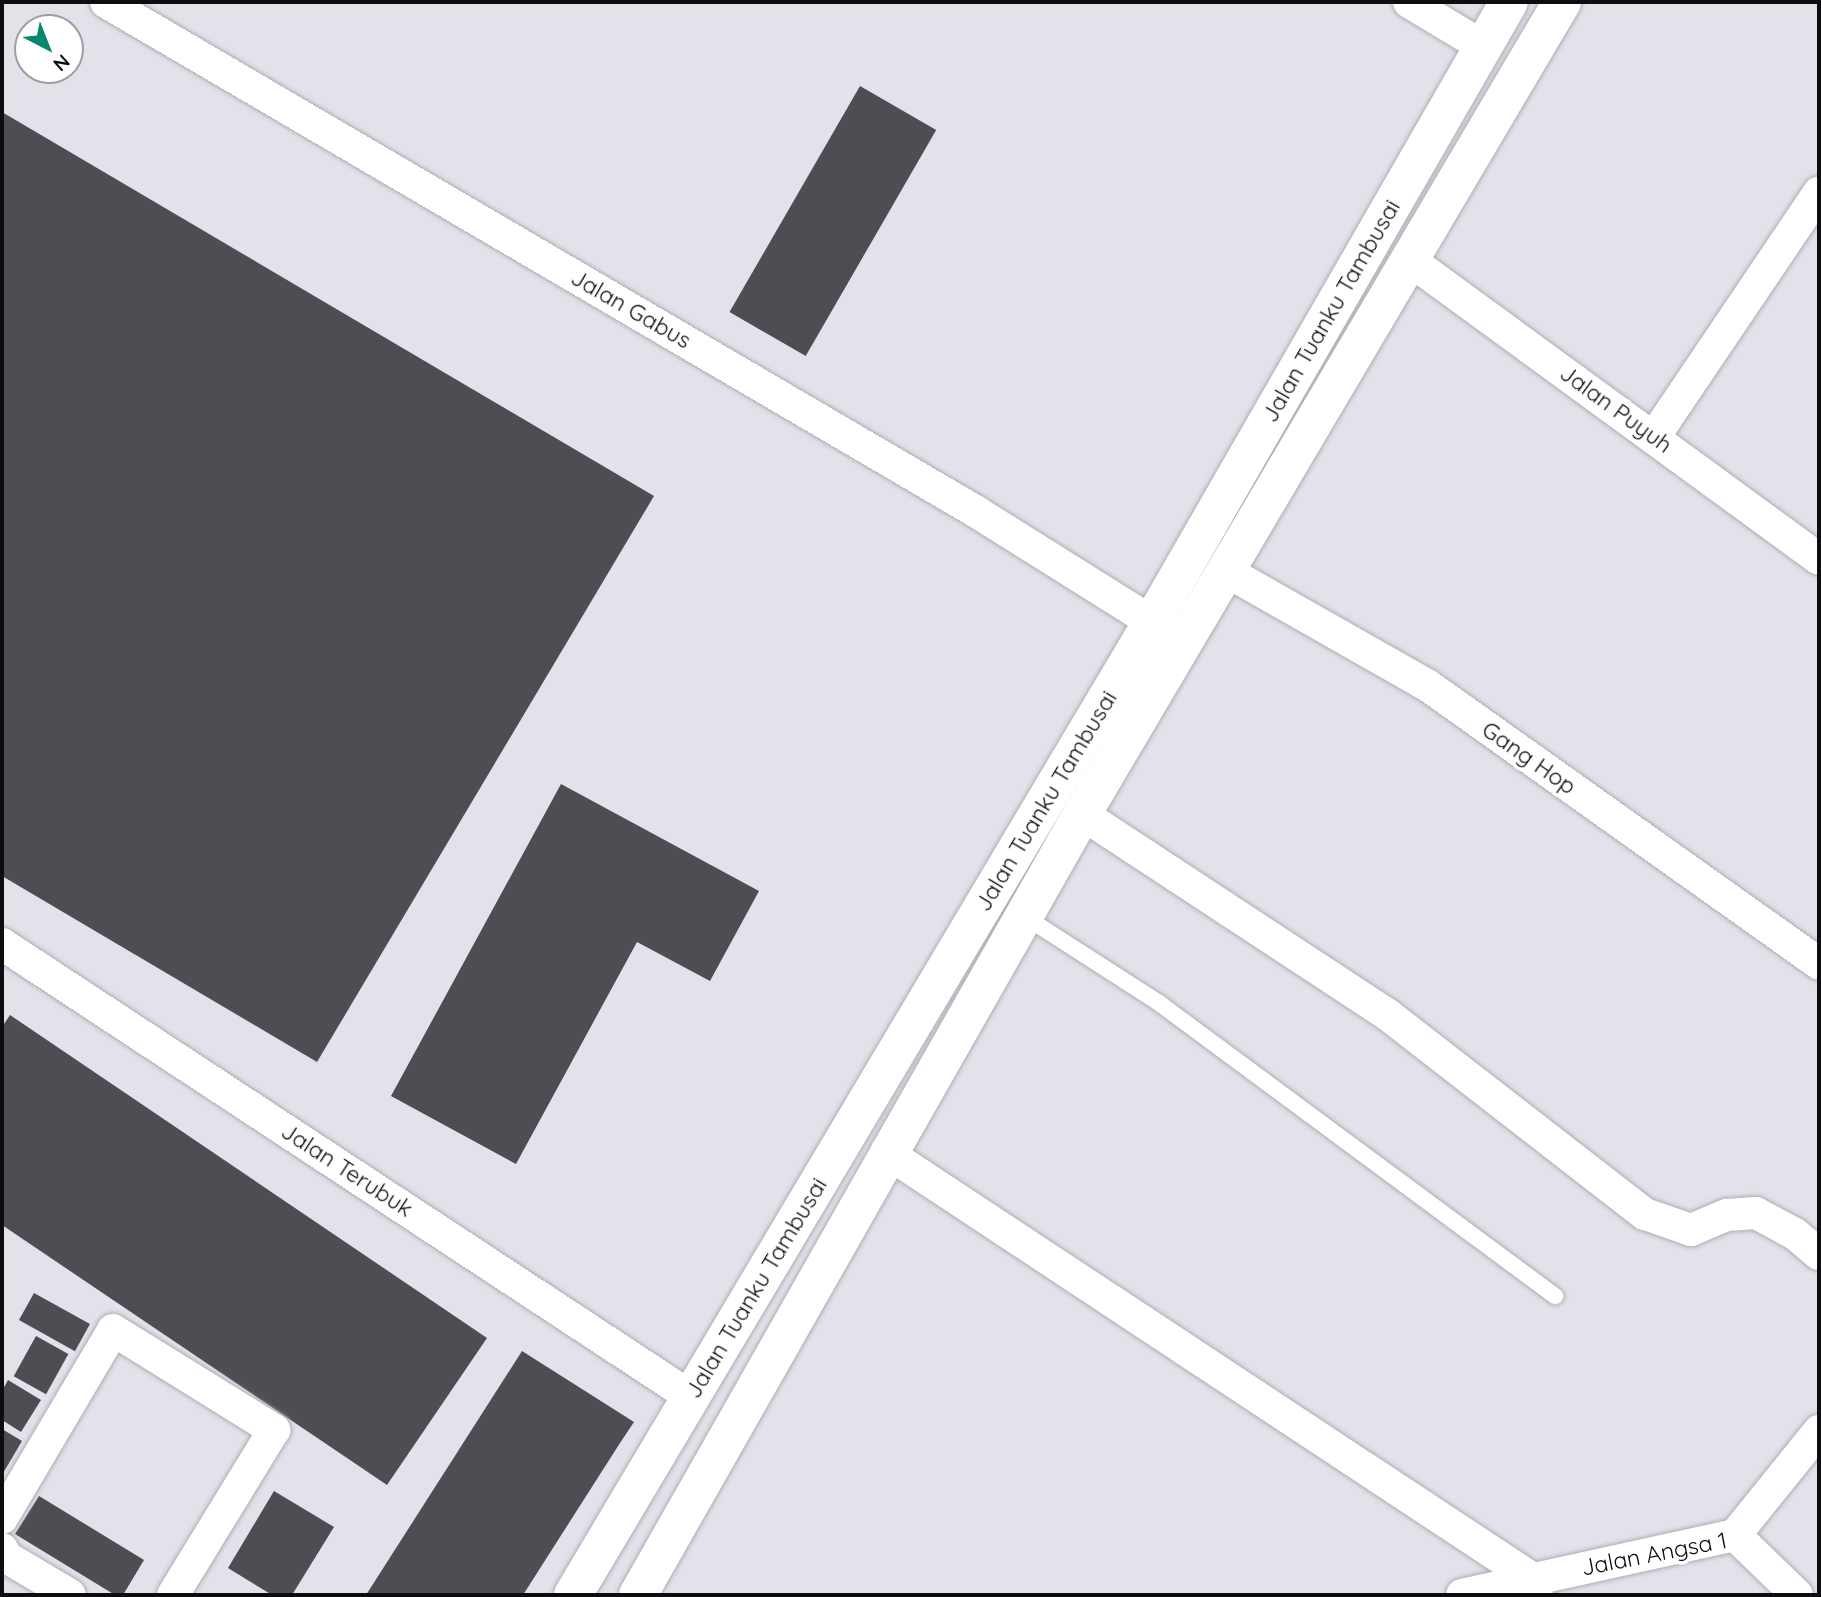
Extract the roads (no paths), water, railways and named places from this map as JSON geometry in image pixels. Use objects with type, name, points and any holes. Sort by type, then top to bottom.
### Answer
[{"type":"main road","name":"Jalan Tuanku Tambusai","points":[[573,1595],[1152,622],[1509,2]]},
{"type":"main road","name":"Jalan Tuanku Tambusai","points":[[638,1595],[886,1152],[1082,814],[1562,2]]},
{"type":"street","name":"Jalan Gabus","points":[[106,2],[963,503],[1152,622]]},
{"type":"street","points":[[1409,2],[1483,47]]},
{"type":"street","points":[[1654,437],[1819,192]]},
{"type":"street","name":"Jalan Puyuh","points":[[1411,261],[1819,558]]},
{"type":"street","name":"Gang Hop","points":[[1226,571],[1427,685],[1819,964]]},
{"type":"street","points":[[1082,814],[1388,1015],[1645,1214],[1691,1230],[1727,1215],[1756,1213],[1794,1234],[1819,1254]]},
{"type":"street","name":"Jalan Terubuk","points":[[2,944],[691,1397]]},
{"type":"street","points":[[886,1152],[1534,1587]]},
{"type":"street","points":[[2,1518],[113,1330],[274,1430],[173,1595]]},
{"type":"street","points":[[1735,1535],[1819,1431]]},
{"type":"street","name":"Jalan Angsa 1","points":[[1462,1595],[1534,1587],[1735,1535],[1797,1595]]},
{"type":"street","points":[[2,1549],[6,1557],[70,1595]]},
{"type":"lane","points":[[1024,916],[1159,1003],[1555,1296]]}]
